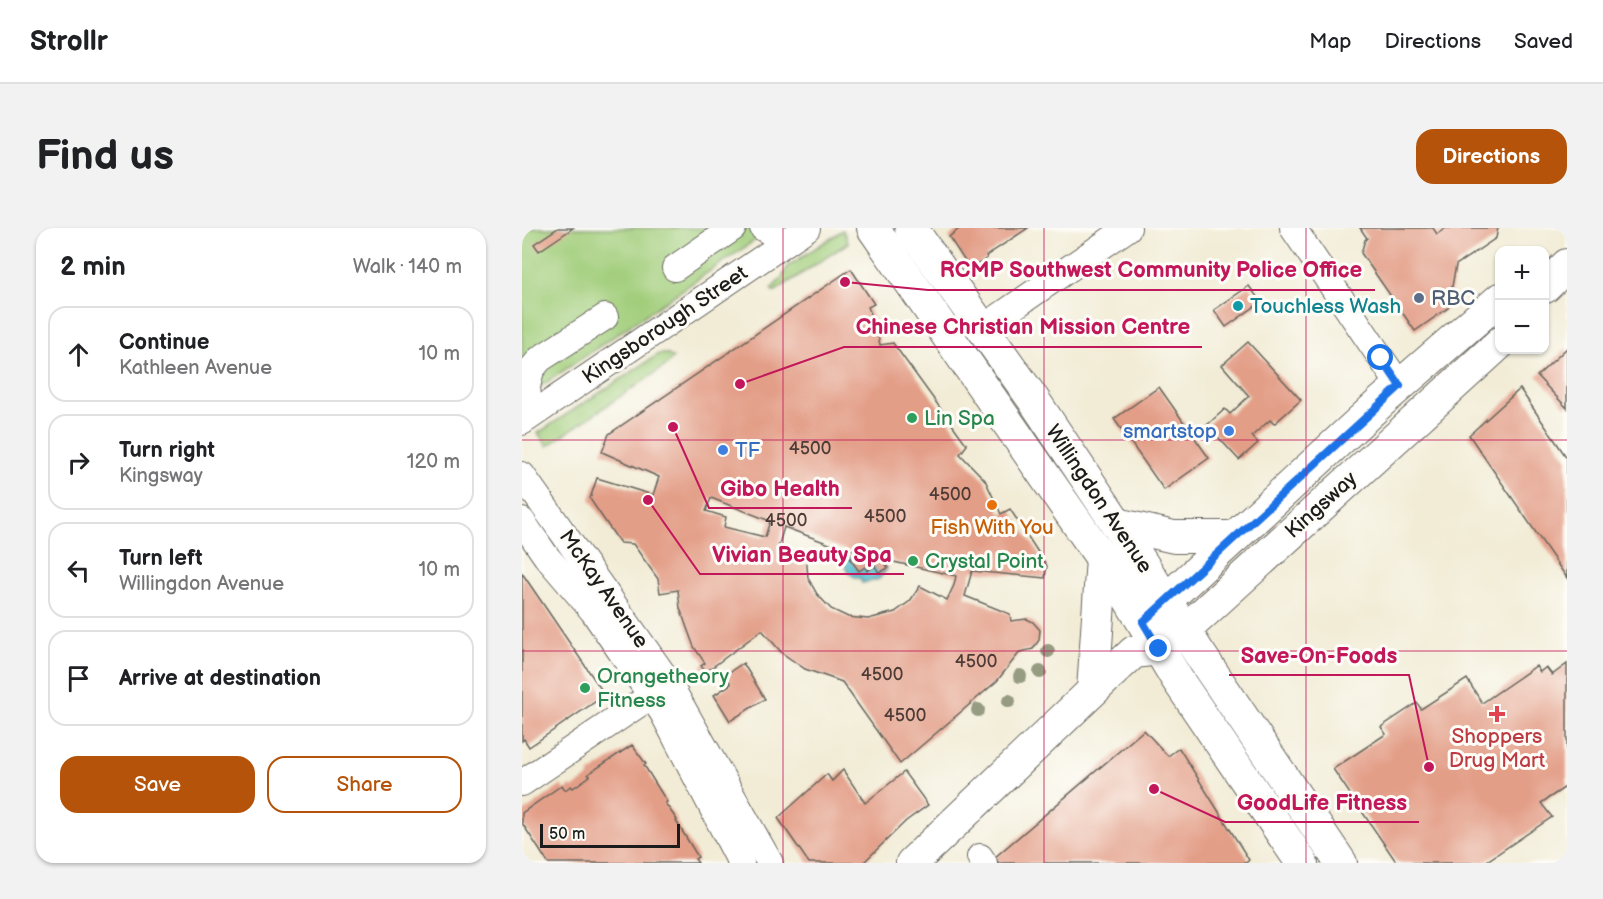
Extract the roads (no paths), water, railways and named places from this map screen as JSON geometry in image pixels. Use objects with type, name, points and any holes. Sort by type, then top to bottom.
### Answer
[{"type":"main road","name":"Willingdon Avenue","points":[[873,228],[1102,558],[1143,622],[1147,651],[1184,689],[1302,863]]},
{"type":"main road","name":"Willingdon Avenue","points":[[911,228],[983,328],[1117,524],[1341,863]]},
{"type":"main road","name":"Kingsway","points":[[1143,622],[1165,599],[1400,386],[1499,300]]},
{"type":"main road","name":"Kingsway","points":[[912,863],[1093,690],[1147,651],[1185,630],[1495,348]]},
{"type":"main road","points":[[1117,524],[1174,537],[1235,537]]},
{"type":"main road","points":[[1093,690],[1102,558]]},
{"type":"street","points":[[675,268],[733,228]]},
{"type":"street","points":[[763,228],[786,242]]},
{"type":"street","name":"Kingsborough Street","points":[[526,419],[807,228]]},
{"type":"street","points":[[983,328],[1128,228]]},
{"type":"street","points":[[1293,228],[1400,386]]},
{"type":"street","points":[[526,419],[527,387],[531,370],[540,359],[605,317]]},
{"type":"street","name":"McKay Avenue","points":[[522,475],[770,863]]},
{"type":"street","name":"McKay Avenue","points":[[522,521],[546,556],[660,689],[663,713],[741,863]]},
{"type":"street","points":[[522,783],[660,689]]},
{"type":"water","points":[[846,556],[850,556],[859,571],[865,567],[867,570],[875,566],[879,573],[888,568],[879,579],[862,583],[861,579],[853,576],[846,569]]},
{"type":"place","name":"RCMP Southwest Community Police Office","points":[[845,282]]},
{"type":"place","name":"RBC","points":[[1419,298]]},
{"type":"place","name":"Touchless Wash","points":[[1238,306]]},
{"type":"place","name":"Chinese Christian Mission Centre","points":[[740,384]]},
{"type":"place","name":"Lin Spa","points":[[912,418]]},
{"type":"place","name":"Gibo Health","points":[[673,427]]},
{"type":"place","name":"smartstop","points":[[1229,431]]},
{"type":"place","name":"TF","points":[[723,450]]},
{"type":"place","name":"Vivian Beauty Spa","points":[[648,500]]},
{"type":"place","name":"Fish With You","points":[[992,505]]},
{"type":"place","name":"Crystal Point","points":[[913,561]]},
{"type":"place","name":"Orangetheory Fitness","points":[[585,688]]},
{"type":"place","name":"Shoppers Drug Mart","points":[[1497,714]]},
{"type":"place","name":"Save-On-Foods","points":[[1429,767]]},
{"type":"place","name":"GoodLife Fitness","points":[[1154,789]]}]
